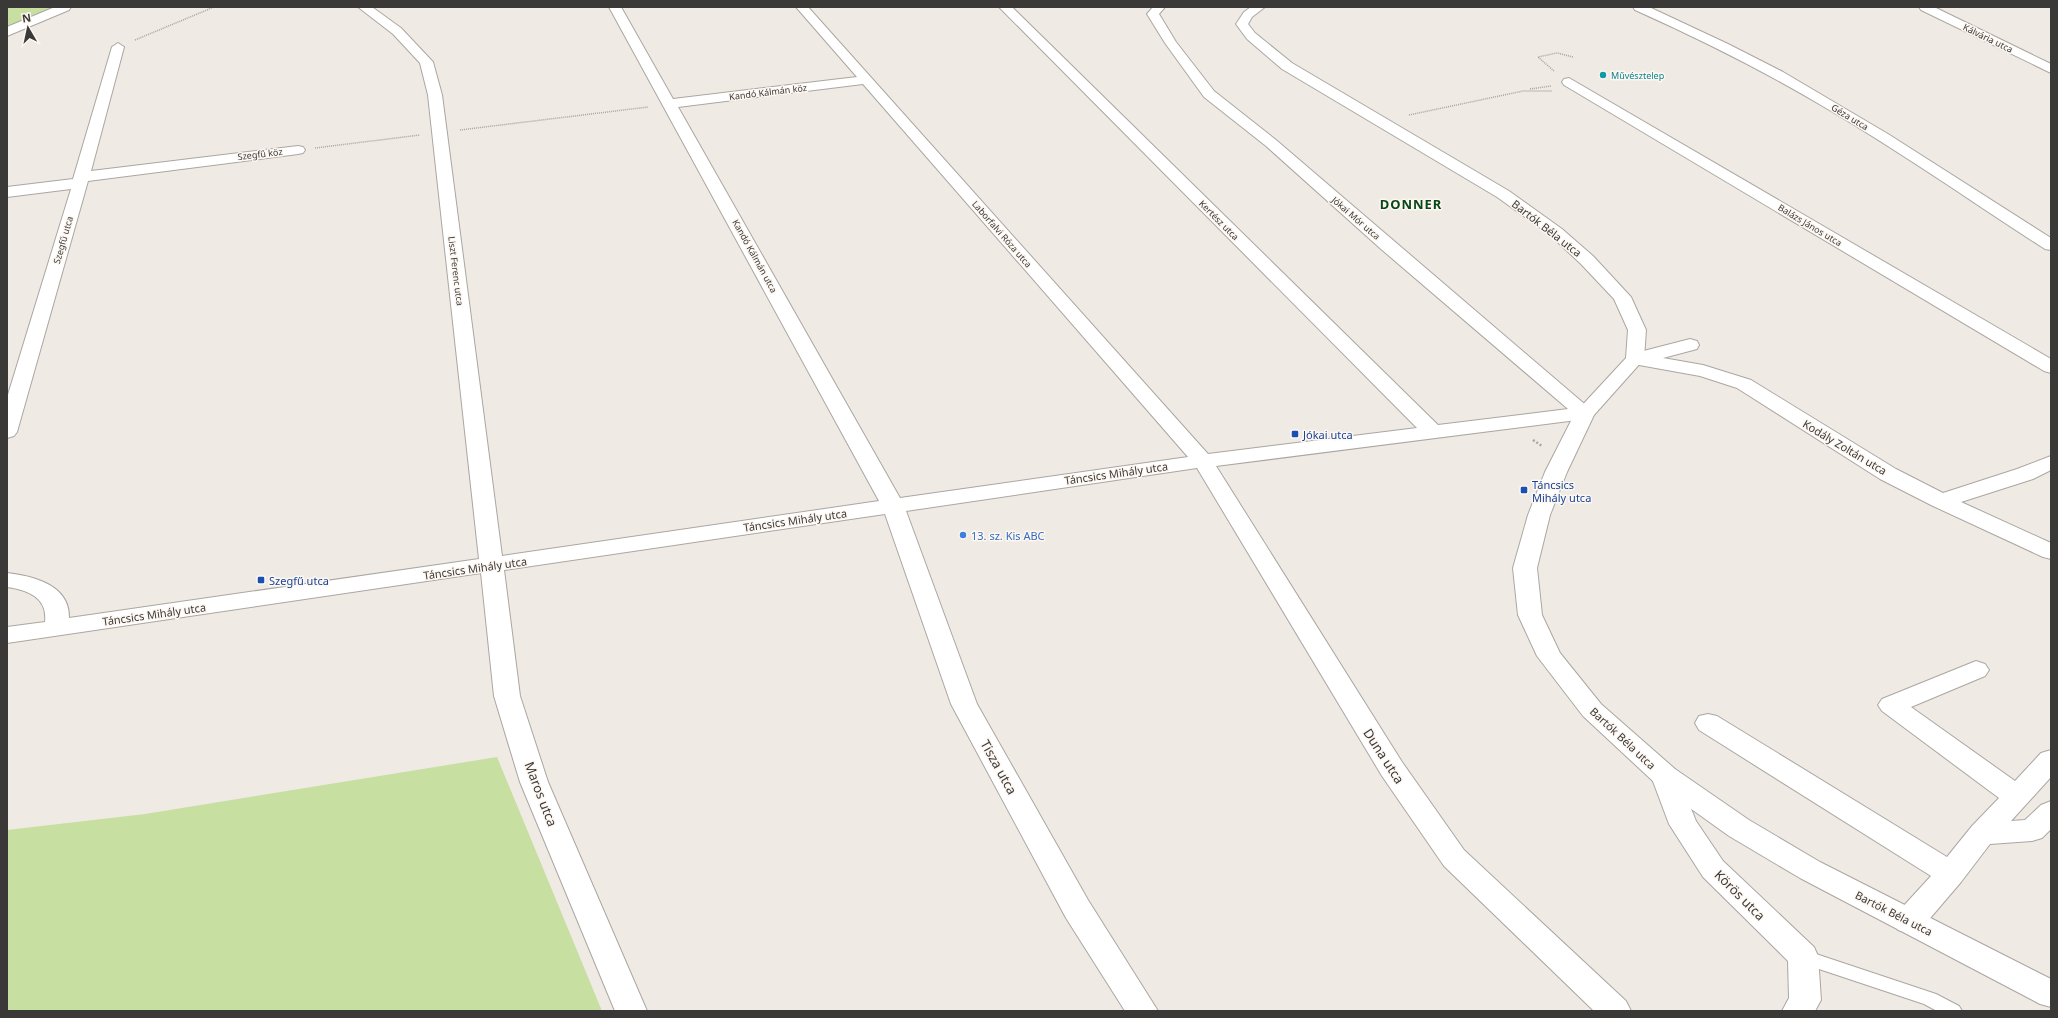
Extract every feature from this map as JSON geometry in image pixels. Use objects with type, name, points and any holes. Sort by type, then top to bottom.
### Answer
[{"type":"street","points":[[7,32],[65,7]]},
{"type":"street","name":"Liszt Ferenc utca","points":[[364,7],[364,9],[397,31],[426,62],[435,95],[492,565]]},
{"type":"street","name":"Kandó Kálmán utca","points":[[615,7],[893,506]]},
{"type":"street","name":"Laborfalvi Róza utca","points":[[802,7],[1203,461]]},
{"type":"street","name":"Kertész utca","points":[[1005,7],[1433,432]]},
{"type":"street","name":"Jókai Mór utca","points":[[1159,7],[1153,14],[1171,43],[1209,94],[1271,143],[1393,251],[1585,413]]},
{"type":"street","name":"Bartók Béla utca","points":[[1259,7],[1248,15],[1242,24],[1251,36],[1287,66],[1503,194],[1556,232],[1587,260],[1622,297],[1637,330],[1635,359],[1585,413],[1556,472],[1539,515],[1525,568],[1530,615],[1549,656],[1592,710],[1664,776],[1739,828],[1810,870],[2051,994]]},
{"type":"street","name":"Géza utca","points":[[1639,7],[1689,29],[1758,64],[1859,122],[2051,244]]},
{"type":"street","name":"Kálvária utca","points":[[1925,7],[2051,69]]},
{"type":"street","name":"Szegfű utca","points":[[7,432],[81,180],[118,47]]},
{"type":"street","name":"Kandó Kálmán köz","points":[[670,104],[866,80]]},
{"type":"street","name":"Balázs János utca","points":[[1564,87],[2051,368]]},
{"type":"street","name":"Szegfű köz","points":[[7,192],[81,180],[298,150]]},
{"type":"street","points":[[1635,359],[1690,345]]},
{"type":"street","name":"Kodály Zoltán utca","points":[[1635,359],[1703,371],[1744,384],[1888,474],[2051,552]]},
{"type":"street","name":"Táncsics Mihály utca","points":[[7,635],[1203,461],[1585,413]]},
{"type":"street","name":"Duna utca","points":[[1203,461],[1392,769],[1454,858],[1615,1011]]},
{"type":"street","points":[[1942,501],[2025,474],[2051,462]]},
{"type":"street","name":"Tisza utca","points":[[893,506],[964,704],[1077,909],[1142,1011]]},
{"type":"street","name":"Maros utca","points":[[492,565],[507,696],[534,782],[631,1011]]},
{"type":"street","points":[[7,580],[22,582],[43,589],[51,598],[58,612],[56,628]]},
{"type":"street","points":[[1976,670],[1891,705],[2016,796]]},
{"type":"street","points":[[1708,723],[1951,874]]},
{"type":"street","points":[[1909,921],[1951,874],[1982,834],[2051,760]]},
{"type":"street","name":"Körös utca","points":[[1664,776],[1683,824],[1713,870],[1802,956]]},
{"type":"street","points":[[1982,834],[2032,830],[2051,812]]},
{"type":"street","points":[[1798,1011],[1805,1000],[1802,956]]},
{"type":"lane","points":[[1802,956],[1930,999],[1953,1011]]},
{"type":"path","points":[[118,47],[214,7]]},
{"type":"path","points":[[1564,87],[1538,57],[1557,53],[1573,57]]},
{"type":"path","points":[[1382,122],[1523,91],[1564,87]]},
{"type":"path","points":[[1523,91],[1564,87]]},
{"type":"path","name":"Szegfű köz","points":[[298,150],[670,104]]},
{"type":"green space","points":[[7,7],[71,7],[7,34]]},
{"type":"green space","points":[[497,757],[602,1011],[7,1011],[7,830],[145,814]]},
{"type":"place","name":"Művésztelep","points":[[1603,75]]},
{"type":"place","name":"Jókai utca","points":[[1295,434]]},
{"type":"place","name":"Táncsics Mihály utca","points":[[1524,490]]},
{"type":"place","name":"13. sz. Kis ABC","points":[[963,535]]},
{"type":"place","name":"Szegfű utca","points":[[261,580]]},
{"type":"district","name":"DONNER","points":[[1411,204]]}]
